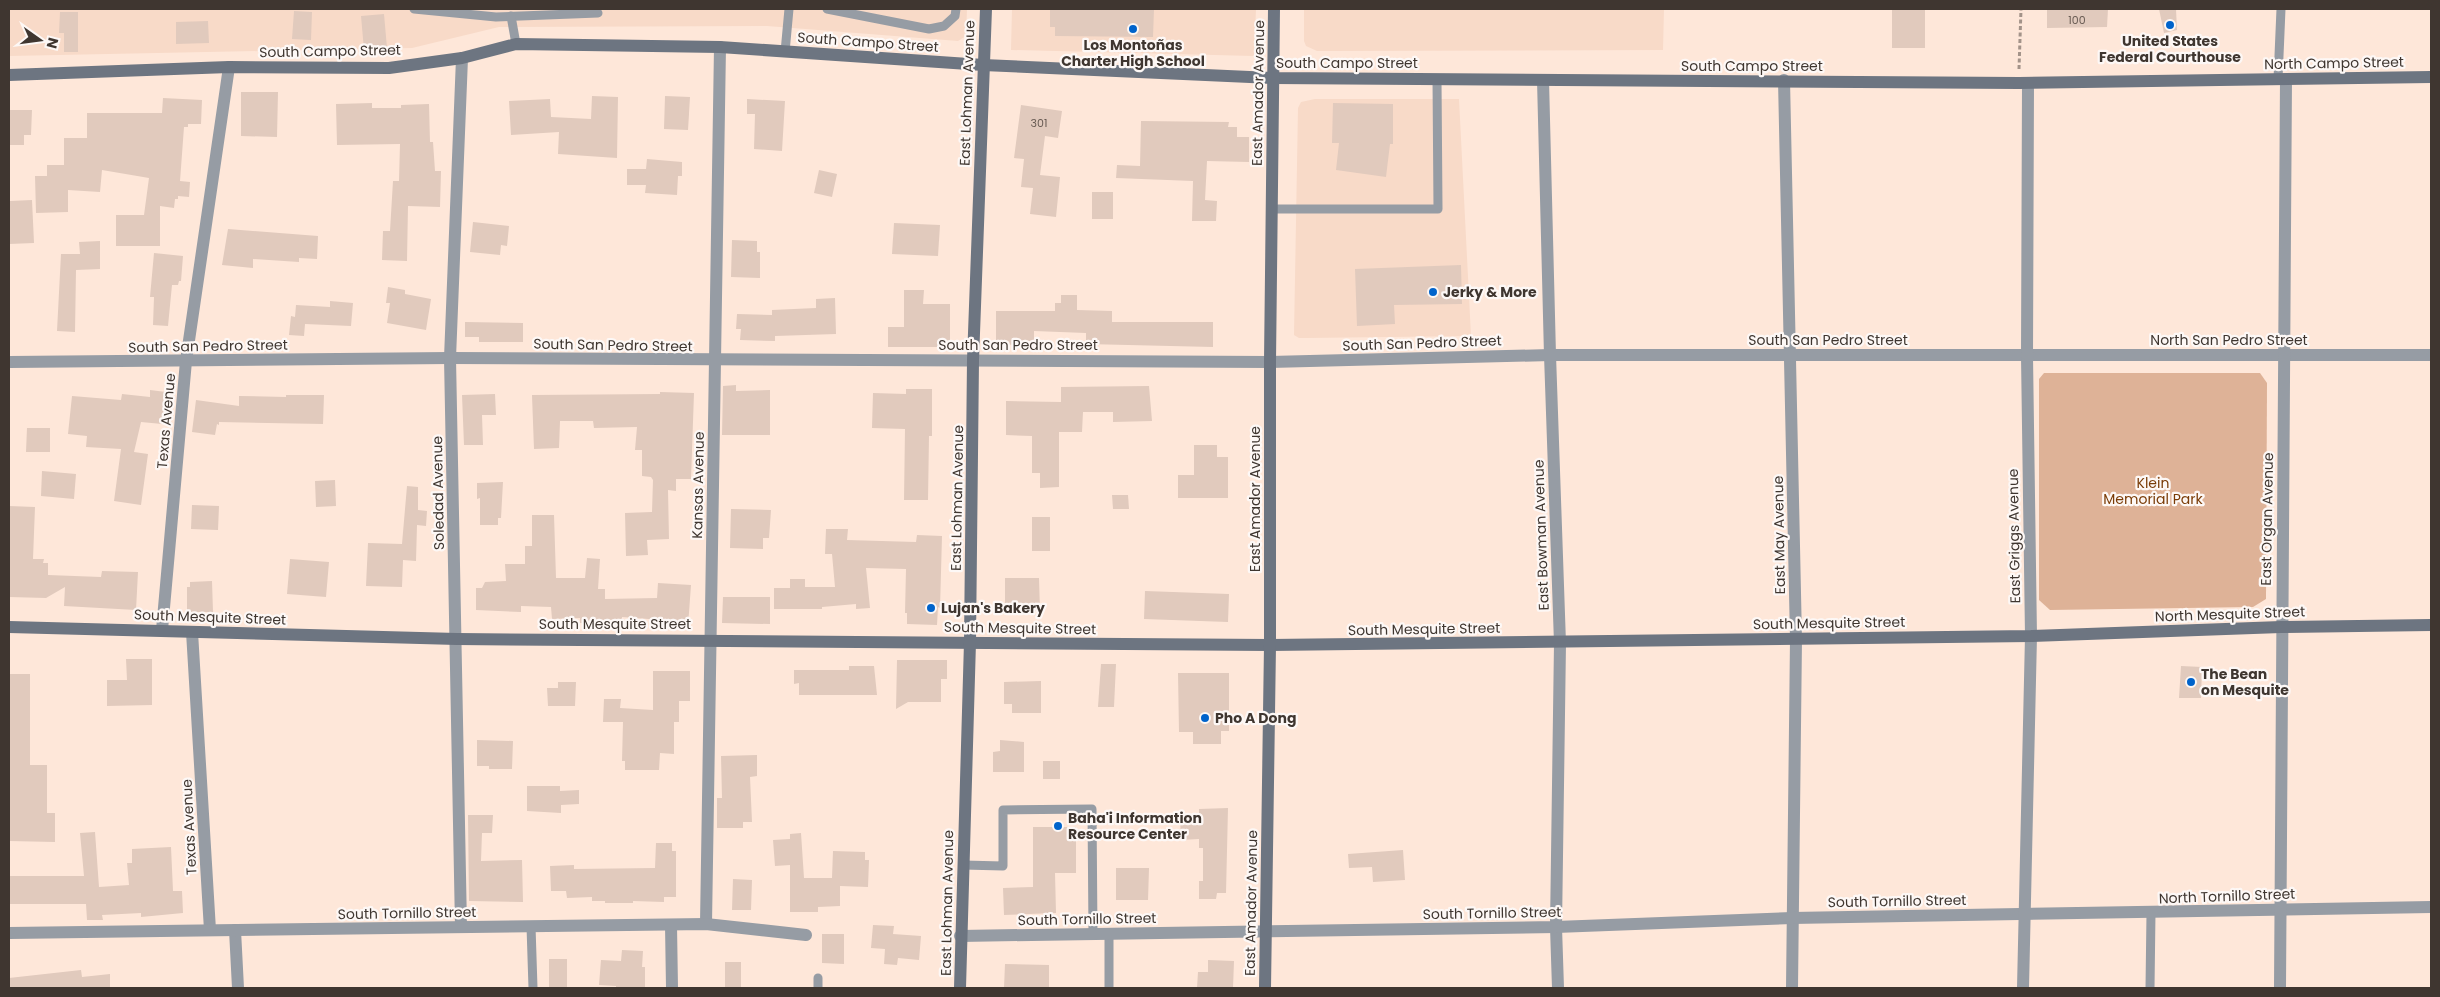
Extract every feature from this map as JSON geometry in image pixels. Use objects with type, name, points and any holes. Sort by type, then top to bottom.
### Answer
[{"type":"street","name":"East Lohman Avenue","points":[[960,988],[960,936],[970,642],[973,360],[986,9]]},
{"type":"street","name":"East Amador Avenue","points":[[1264,988],[1270,646],[1270,362],[1274,9]]},
{"type":"street","name":"South Campo Street","points":[[9,75],[229,67],[389,68],[462,58],[516,44],[720,47],[983,65],[1273,78],[2023,83]]},
{"type":"street","name":"Kansas Avenue","points":[[706,924],[720,47]]},
{"type":"street","name":"Soledad Avenue","points":[[461,927],[457,639],[450,358],[462,58]]},
{"type":"street","name":"Texas Avenue","points":[[162,630],[186,361],[229,67]]},
{"type":"street","name":"North Campo Street","points":[[2023,83],[2431,77]]},
{"type":"street","name":"East Organ Avenue","points":[[2280,988],[2284,354],[2282,79]]},
{"type":"street","name":"East Bowman Avenue","points":[[1543,80],[1560,643],[1556,927],[1558,988]]},
{"type":"street","name":"East May Avenue","points":[[1784,80],[1796,639],[1792,988]]},
{"type":"street","name":"East Griggs Avenue","points":[[2023,83],[2031,636],[2023,988]]},
{"type":"street","name":"South San Pedro Street","points":[[9,362],[450,358],[715,361],[1270,362],[1550,355],[1790,354],[2027,356]]},
{"type":"street","name":"North San Pedro Street","points":[[2027,356],[2431,355]]},
{"type":"street","name":"North Mesquite Street","points":[[2031,636],[2281,627],[2431,625]]},
{"type":"street","name":"South Mesquite Street","points":[[9,627],[457,639],[1270,646],[2031,636]]},
{"type":"street","name":"Texas Avenue","points":[[192,632],[210,930]]},
{"type":"street","name":"North Tornillo Street","points":[[2024,914],[2431,907]]},
{"type":"street","name":"South Tornillo Street","points":[[960,936],[1556,927],[1792,918],[2024,914]]},
{"type":"street","points":[[671,924],[672,988]]},
{"type":"street","name":"South Tornillo Street","points":[[9,933],[706,924],[806,935]]},
{"type":"street","points":[[235,930],[238,988]]},
{"type":"lane","points":[[414,9],[496,17],[598,14]]},
{"type":"lane","points":[[785,52],[789,9]]},
{"type":"lane","points":[[827,9],[929,30],[944,26],[955,16],[956,9]]},
{"type":"lane","points":[[2281,9],[2282,79]]},
{"type":"lane","points":[[511,16],[516,44]]},
{"type":"lane","points":[[1272,209],[1438,209],[1437,79]]},
{"type":"lane","points":[[963,865],[1003,866],[1003,810],[1092,809],[1093,934]]},
{"type":"lane","points":[[2150,988],[2151,913]]},
{"type":"lane","points":[[531,926],[533,988]]},
{"type":"lane","points":[[1109,934],[1109,988]]},
{"type":"lane","points":[[818,978],[818,988]]},
{"type":"path","points":[[2021,9],[2023,83]]},
{"type":"shaded area","points":[[9,9],[967,9],[966,36],[958,41],[767,26],[499,27],[412,48],[9,56]]},
{"type":"shaded area","name":"Los Montoñas Charter High School","points":[[1012,9],[1256,9],[1254,56],[1011,50]]},
{"type":"shaded area","points":[[1304,9],[1664,9],[1663,50],[1317,51],[1306,46],[1304,41]]},
{"type":"shaded area","points":[[1315,99],[1459,99],[1471,336],[1299,338],[1294,335],[1298,108],[1301,102]]},
{"type":"green space","name":"Klein Memorial Park","points":[[2044,373],[2260,373],[2267,383],[2266,599],[2253,607],[2050,610],[2039,600],[2039,379]]},
{"type":"building","points":[[1050,9],[1154,9],[1153,37],[1055,36],[1055,27],[1050,27]]},
{"type":"building","points":[[1892,9],[1925,9],[1925,48],[1892,48]]},
{"type":"building","name":"United States Federal Courthouse","points":[[2047,9],[2108,9],[2107,27],[2047,28]]},
{"type":"building","points":[[2159,9],[2176,9],[2177,30],[2164,33]]},
{"type":"building","points":[[294,11],[312,12],[311,40],[292,39]]},
{"type":"building","points":[[60,12],[78,12],[78,52],[64,52],[64,33],[59,33]]},
{"type":"building","points":[[384,14],[387,48],[364,50],[361,16]]},
{"type":"building","points":[[208,21],[209,43],[176,44],[176,22]]},
{"type":"building","points":[[241,92],[278,92],[277,137],[241,136]]},
{"type":"building","points":[[592,96],[618,97],[617,158],[558,154],[559,132],[511,135],[509,101],[550,99],[551,117],[591,119]]},
{"type":"building","points":[[665,96],[690,97],[688,130],[664,129]]},
{"type":"building","points":[[163,98],[202,100],[201,124],[188,124],[188,127],[184,127],[180,181],[190,182],[189,197],[178,196],[178,199],[175,199],[174,208],[160,206],[160,246],[116,246],[116,215],[144,215],[149,178],[102,170],[100,192],[68,190],[68,212],[36,213],[35,176],[47,176],[47,165],[64,165],[64,138],[87,138],[87,113],[162,113]]},
{"type":"building","points":[[747,99],[785,101],[782,151],[754,149],[755,114],[747,114]]},
{"type":"building","points":[[372,103],[372,108],[401,108],[401,105],[429,104],[430,142],[433,142],[435,171],[441,171],[440,207],[408,206],[407,261],[382,260],[383,231],[390,231],[393,181],[399,181],[400,144],[337,145],[336,104]]},
{"type":"building","points":[[1333,103],[1393,104],[1393,144],[1390,144],[1386,177],[1336,170],[1339,143],[1332,143]]},
{"type":"building","points":[[1021,105],[1062,111],[1058,138],[1045,136],[1040,175],[1060,177],[1056,217],[1030,214],[1033,188],[1021,187],[1024,159],[1014,158]]},
{"type":"building","points":[[9,110],[32,110],[31,135],[24,135],[24,145],[9,145]]},
{"type":"building","points":[[1141,121],[1229,122],[1228,127],[1237,127],[1237,137],[1249,137],[1249,162],[1207,161],[1205,200],[1217,201],[1216,221],[1192,221],[1193,181],[1116,178],[1117,165],[1140,166]]},
{"type":"building","points":[[647,159],[682,162],[682,176],[678,176],[677,195],[645,193],[646,185],[627,185],[627,169],[646,169]]},
{"type":"building","points":[[819,170],[837,174],[832,197],[814,193]]},
{"type":"building","points":[[1092,192],[1113,192],[1113,219],[1092,219]]},
{"type":"building","points":[[32,200],[34,243],[9,244],[10,201]]},
{"type":"building","points":[[473,222],[509,226],[507,246],[501,245],[500,255],[470,252]]},
{"type":"building","points":[[894,223],[940,225],[938,256],[892,254]]},
{"type":"building","points":[[228,229],[318,236],[317,259],[299,258],[299,262],[253,259],[253,268],[222,265]]},
{"type":"building","points":[[732,240],[757,241],[757,252],[760,252],[760,278],[731,277]]},
{"type":"building","points":[[100,241],[100,269],[76,270],[75,332],[57,331],[61,254],[80,254],[79,242]]},
{"type":"building","points":[[154,253],[183,256],[181,281],[179,281],[178,285],[172,285],[168,326],[153,325],[154,297],[150,297]]},
{"type":"building","points":[[1461,265],[1462,304],[1394,305],[1395,324],[1357,326],[1355,269]]},
{"type":"building","points":[[388,287],[405,290],[405,294],[431,299],[426,330],[387,323],[390,303],[386,303]]},
{"type":"building","points":[[904,290],[924,290],[923,304],[950,304],[950,341],[946,340],[946,347],[888,347],[888,327],[904,327]]},
{"type":"building","points":[[1061,295],[1077,295],[1077,310],[1112,311],[1112,322],[1213,322],[1213,347],[1086,344],[1086,333],[1034,331],[1034,344],[996,345],[996,311],[1055,311],[1055,303],[1061,303]]},
{"type":"building","points":[[835,298],[836,334],[775,336],[775,341],[740,340],[741,329],[736,329],[737,314],[772,315],[772,310],[816,308],[816,299]]},
{"type":"building","points":[[330,301],[353,303],[351,326],[305,324],[304,336],[289,335],[291,316],[295,317],[296,305],[330,307]]},
{"type":"building","points":[[465,322],[523,323],[523,342],[479,342],[479,337],[465,337]]},
{"type":"building","points":[[736,385],[736,391],[770,390],[770,435],[722,435],[723,386]]},
{"type":"building","points":[[1149,386],[1152,421],[1113,422],[1113,412],[1083,412],[1082,432],[1059,432],[1059,487],[1040,488],[1040,473],[1032,473],[1032,436],[1006,435],[1006,401],[1061,402],[1061,387]]},
{"type":"building","points":[[906,389],[932,389],[932,436],[929,436],[928,500],[904,500],[905,429],[872,428],[873,393],[906,394]]},
{"type":"building","points":[[150,390],[166,392],[162,424],[141,422],[134,452],[148,454],[141,505],[114,501],[121,449],[86,447],[87,436],[68,434],[72,396],[121,400],[122,394],[150,397]]},
{"type":"building","points":[[660,392],[694,393],[691,479],[676,479],[676,491],[668,490],[669,539],[647,540],[648,555],[626,556],[625,513],[652,512],[653,480],[651,477],[642,476],[642,450],[635,450],[637,427],[594,428],[593,421],[560,421],[559,448],[534,449],[532,395],[660,394]]},
{"type":"building","points":[[495,394],[496,415],[482,415],[483,445],[464,445],[462,395]]},
{"type":"building","points":[[286,395],[324,395],[323,424],[219,422],[215,435],[192,432],[196,400],[239,406],[239,396],[286,397]]},
{"type":"building","points":[[27,428],[50,428],[50,452],[26,452]]},
{"type":"building","points":[[1194,445],[1217,445],[1217,457],[1228,457],[1228,498],[1178,498],[1178,475],[1194,475]]},
{"type":"building","points":[[42,471],[76,474],[74,499],[41,496]]},
{"type":"building","points":[[335,480],[336,506],[316,507],[315,481]]},
{"type":"building","points":[[503,482],[501,518],[498,518],[498,525],[480,525],[480,498],[477,499],[477,483]]},
{"type":"building","points":[[407,486],[418,487],[418,510],[427,511],[426,526],[417,525],[416,561],[403,560],[402,587],[366,586],[368,543],[402,544]]},
{"type":"building","points":[[1112,495],[1128,495],[1129,509],[1113,509]]},
{"type":"building","points":[[192,505],[219,506],[218,530],[191,529]]},
{"type":"building","points":[[9,506],[35,507],[33,559],[44,559],[43,563],[48,563],[48,575],[101,577],[102,571],[138,572],[136,610],[64,606],[65,587],[46,598],[9,597]]},
{"type":"building","points":[[731,509],[771,510],[769,538],[763,538],[763,549],[730,548]]},
{"type":"building","points":[[532,515],[554,515],[556,578],[585,578],[587,558],[600,559],[598,589],[605,589],[605,599],[657,598],[658,583],[691,585],[688,626],[661,624],[662,620],[622,617],[622,623],[580,623],[580,618],[552,619],[551,607],[521,606],[521,612],[476,610],[476,588],[482,588],[485,582],[506,581],[505,564],[525,564],[525,546],[532,546]]},
{"type":"building","points":[[1032,517],[1050,517],[1050,551],[1032,551]]},
{"type":"building","points":[[826,529],[848,529],[847,540],[916,542],[917,535],[942,536],[940,608],[938,607],[937,625],[907,624],[907,613],[905,613],[906,569],[866,568],[870,608],[856,609],[856,604],[822,607],[822,609],[774,609],[774,588],[790,588],[790,579],[805,579],[805,587],[835,587],[832,554],[825,554]]},
{"type":"building","points":[[290,559],[329,562],[326,597],[287,594]]},
{"type":"building","points":[[1005,578],[1039,578],[1040,611],[1005,612]]},
{"type":"building","points":[[212,581],[213,612],[187,612],[187,587],[190,587],[190,582]]},
{"type":"building","points":[[1145,591],[1229,594],[1228,622],[1144,619]]},
{"type":"building","points":[[723,597],[770,597],[770,624],[722,623]]},
{"type":"building","points":[[126,659],[152,659],[152,705],[107,706],[107,680],[127,680]]},
{"type":"building","points":[[897,660],[947,660],[947,679],[941,679],[941,702],[908,702],[896,709]]},
{"type":"building","points":[[1101,664],[1116,664],[1114,707],[1098,707]]},
{"type":"building","points":[[849,666],[874,666],[877,695],[799,695],[799,683],[794,684],[794,670],[849,670]]},
{"type":"building","name":"The Bean on Mesquite","points":[[2181,666],[2202,667],[2201,698],[2179,698]]},
{"type":"building","points":[[653,671],[690,671],[690,701],[679,701],[679,722],[674,722],[674,754],[660,753],[659,770],[625,770],[625,761],[622,761],[623,722],[603,722],[604,699],[621,699],[620,708],[653,710]]},
{"type":"building","points":[[1178,673],[1229,673],[1229,731],[1221,731],[1221,744],[1193,744],[1193,732],[1179,732]]},
{"type":"building","points":[[9,674],[30,674],[30,765],[47,765],[47,813],[55,813],[55,842],[9,841]]},
{"type":"building","points":[[1041,681],[1041,713],[1012,713],[1012,704],[1004,704],[1004,682]]},
{"type":"building","points":[[558,682],[576,682],[575,706],[548,706],[547,688],[558,688]]},
{"type":"building","points":[[477,740],[513,741],[512,769],[489,769],[489,766],[477,766]]},
{"type":"building","points":[[1000,740],[1024,742],[1024,772],[993,772],[993,752],[1000,751]]},
{"type":"building","points":[[757,755],[757,776],[750,777],[752,822],[743,822],[743,828],[717,828],[717,798],[722,798],[721,756]]},
{"type":"building","points":[[1043,761],[1060,761],[1060,779],[1043,779]]},
{"type":"building","points":[[527,786],[560,786],[560,791],[579,790],[579,804],[561,805],[561,813],[527,811]]},
{"type":"building","points":[[1228,808],[1226,893],[1217,893],[1216,899],[1199,899],[1199,881],[1203,881],[1203,848],[1199,848],[1199,839],[1181,840],[1180,817],[1199,815],[1199,809]]},
{"type":"building","points":[[468,815],[493,815],[492,833],[482,833],[481,861],[522,860],[523,902],[469,901]]},
{"type":"building","points":[[1033,827],[1076,827],[1076,873],[1055,873],[1056,913],[1004,915],[1003,888],[1033,887]]},
{"type":"building","points":[[95,832],[99,887],[129,885],[127,863],[132,863],[132,849],[171,847],[173,891],[182,891],[183,913],[141,917],[141,913],[102,915],[103,920],[87,920],[86,904],[9,904],[9,876],[84,876],[80,833]]},
{"type":"building","points":[[801,833],[804,878],[832,878],[833,851],[865,852],[865,860],[869,860],[868,887],[840,886],[840,906],[818,907],[818,912],[790,912],[790,865],[775,866],[773,840],[790,839],[790,834]]},
{"type":"building","points":[[656,843],[672,843],[672,851],[676,851],[676,897],[664,897],[664,902],[633,901],[633,903],[605,903],[605,901],[592,901],[592,897],[567,898],[566,891],[551,891],[550,866],[574,865],[574,869],[655,868]]},
{"type":"building","points":[[1403,850],[1405,880],[1373,882],[1372,867],[1349,868],[1348,854]]},
{"type":"building","points":[[1116,868],[1149,868],[1148,900],[1116,900]]},
{"type":"building","points":[[733,879],[752,880],[751,910],[732,910]]},
{"type":"building","points":[[873,925],[894,926],[893,934],[921,936],[919,960],[898,958],[897,965],[884,964],[885,949],[871,948]]},
{"type":"building","points":[[822,934],[844,934],[844,964],[822,963]]},
{"type":"building","points":[[622,950],[643,951],[642,967],[645,967],[645,988],[616,988],[616,986],[599,985],[601,960],[621,961]]},
{"type":"building","points":[[549,959],[567,959],[567,988],[549,988]]},
{"type":"building","points":[[1208,960],[1234,961],[1233,988],[1197,988],[1198,972],[1208,972]]},
{"type":"building","points":[[725,962],[741,962],[741,988],[725,988]]},
{"type":"building","points":[[1005,964],[1049,965],[1049,988],[1004,988]]},
{"type":"building","points":[[81,970],[82,977],[110,974],[110,988],[9,988],[9,978]]},
{"type":"place","name":"United States Federal Courthouse","points":[[2170,25]]},
{"type":"place","name":"Los Montoñas Charter High School","points":[[1133,29]]},
{"type":"place","name":"Jerky & More","points":[[1433,292]]},
{"type":"place","name":"Lujan's Bakery","points":[[931,608]]},
{"type":"place","name":"The Bean on Mesquite","points":[[2191,682]]},
{"type":"place","name":"Pho A Dong","points":[[1205,718]]},
{"type":"place","name":"Baha'i Information Resource Center","points":[[1058,826]]}]
